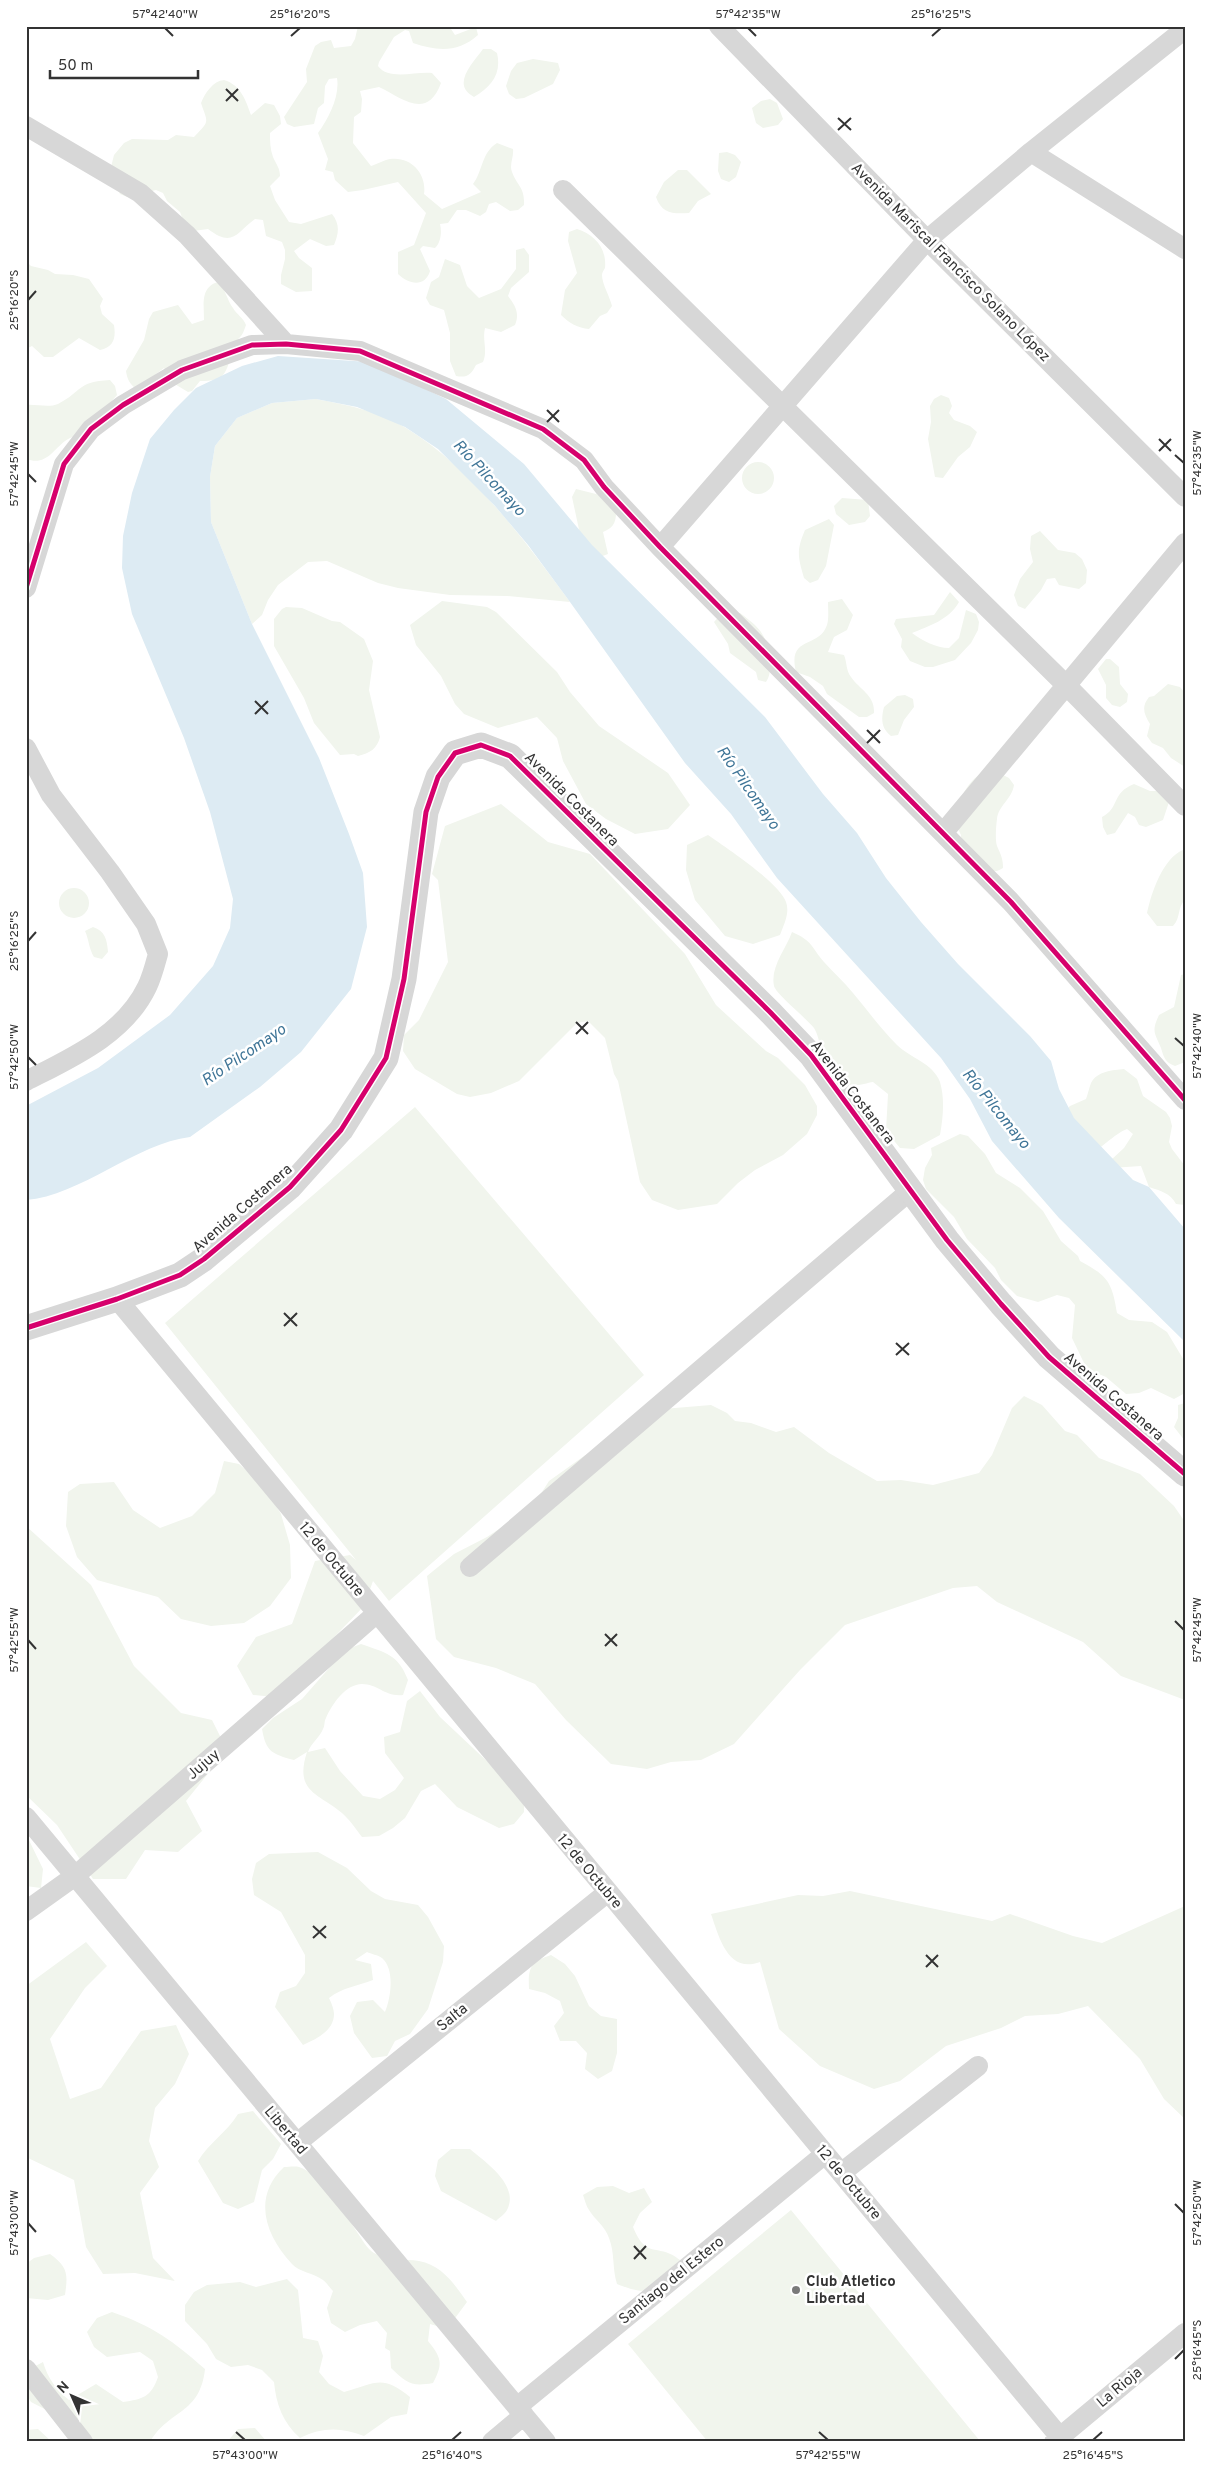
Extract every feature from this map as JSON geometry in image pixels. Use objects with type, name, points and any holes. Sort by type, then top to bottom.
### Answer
[{"type":"street","name":"Avenida Mariscal Francisco Solano López","points":[[719,26],[927,240],[1185,496]]},
{"type":"street","points":[[660,547],[927,240],[1031,152],[1185,29]]},
{"type":"street","points":[[26,126],[140,192],[187,235],[286,344]]},
{"type":"street","points":[[1031,152],[1185,249]]},
{"type":"street","points":[[563,190],[1066,685],[1185,806]]},
{"type":"street","points":[[26,588],[64,464],[91,429],[122,405],[182,370],[252,345],[286,344],[360,351],[542,428],[584,460],[604,487],[660,547],[1011,902],[1185,1100]]},
{"type":"street","points":[[944,833],[1185,543]]},
{"type":"street","name":"Avenida Costanera","points":[[26,1328],[117,1299],[180,1275],[204,1259],[290,1187],[341,1130],[386,1058],[404,979],[426,812],[438,777],[455,753],[481,745],[510,756],[770,1012],[811,1055],[947,1240],[1049,1357],[1185,1474]]},
{"type":"street","points":[[26,748],[51,795],[110,872],[146,924],[158,954],[147,988],[118,1025],[93,1046],[26,1081]]},
{"type":"street","points":[[470,1567],[911,1190]]},
{"type":"street","name":"12 de Octubre","points":[[117,1299],[841,2172],[1059,2440]]},
{"type":"street","name":"Jujuy","points":[[26,1911],[75,1876],[377,1613]]},
{"type":"street","name":"Libertad","points":[[26,1817],[546,2442]]},
{"type":"street","name":"Salta","points":[[297,2143],[608,1892]]},
{"type":"street","points":[[841,2172],[978,2066]]},
{"type":"street","name":"Santiago del Estero","points":[[492,2442],[521,2411],[825,2154]]},
{"type":"street","name":"La Rioja","points":[[1059,2440],[1185,2333]]},
{"type":"street","points":[[26,2369],[83,2442]]},
{"type":"shaded area","points":[[358,26],[449,26],[455,35],[476,27],[478,35],[463,45],[447,49],[430,48],[413,43],[409,31],[405,30],[394,37],[379,62],[378,66],[383,71],[396,74],[432,73],[441,83],[435,95],[429,101],[421,104],[405,101],[379,87],[360,91],[362,99],[361,112],[354,117],[353,143],[371,166],[390,159],[398,159],[411,164],[416,168],[423,180],[424,194],[442,209],[481,192],[473,184],[485,157],[492,147],[497,143],[513,149],[511,169],[522,190],[524,205],[518,210],[510,211],[496,202],[489,204],[486,212],[480,216],[466,210],[457,210],[448,223],[440,224],[441,237],[435,248],[423,246],[420,249],[430,271],[424,280],[416,283],[398,274],[398,252],[414,245],[426,213],[398,182],[348,192],[335,180],[333,172],[325,170],[328,159],[318,133],[333,107],[337,92],[337,78],[329,79],[325,86],[324,103],[318,108],[314,124],[294,127],[287,124],[284,117],[307,82],[306,69],[315,46],[321,42],[331,40],[334,48],[351,46]]},
{"type":"shaded area","points":[[483,49],[491,49],[497,53],[498,67],[490,84],[474,97],[464,87],[464,80],[469,68]]},
{"type":"shaded area","points":[[533,59],[558,63],[560,70],[553,84],[524,98],[516,99],[509,94],[506,86],[511,71],[517,63]]},
{"type":"shaded area","points":[[224,80],[230,82],[239,90],[245,99],[251,115],[265,103],[274,105],[280,116],[281,124],[270,133],[270,142],[271,151],[279,168],[280,176],[270,186],[275,200],[289,222],[301,224],[332,214],[336,221],[338,233],[334,245],[326,246],[310,239],[294,251],[299,258],[312,268],[312,291],[296,292],[281,284],[285,250],[282,242],[266,236],[263,220],[255,219],[229,238],[216,235],[208,229],[193,231],[183,220],[180,212],[167,201],[163,193],[156,190],[127,197],[120,194],[110,171],[114,155],[124,143],[132,139],[168,140],[176,135],[194,137],[206,122],[201,103],[203,99],[213,85]]},
{"type":"shaded area","points":[[770,99],[777,103],[783,119],[778,125],[763,128],[756,123],[752,108],[761,101]]},
{"type":"shaded area","points":[[727,152],[735,155],[741,162],[736,177],[729,182],[721,179],[718,171],[719,153]]},
{"type":"shaded area","points":[[678,170],[687,170],[711,194],[698,201],[689,213],[669,212],[661,207],[656,197],[664,182]]},
{"type":"shaded area","points":[[577,229],[589,234],[602,248],[605,268],[602,273],[602,279],[612,306],[589,329],[574,325],[561,315],[565,290],[577,273],[568,241],[569,232]]},
{"type":"shaded area","points":[[524,248],[529,255],[529,272],[511,288],[508,296],[516,309],[515,325],[501,332],[485,328],[483,362],[476,365],[468,375],[463,377],[456,376],[450,361],[450,333],[444,310],[430,305],[426,298],[431,282],[439,277],[445,259],[460,265],[467,286],[479,298],[501,289],[516,269],[516,250]]},
{"type":"shaded area","points":[[26,261],[31,266],[48,270],[55,274],[73,275],[89,279],[103,299],[100,306],[102,314],[114,325],[114,338],[108,347],[100,350],[79,338],[53,357],[44,357],[32,346],[26,349]]},
{"type":"shaded area","points":[[218,282],[231,305],[246,325],[243,334],[235,344],[228,367],[223,375],[215,380],[200,381],[192,391],[188,392],[173,383],[164,368],[136,389],[129,381],[126,371],[144,340],[149,319],[153,312],[178,305],[192,324],[204,320],[204,297],[208,288]]},
{"type":"shaded area","points":[[110,380],[115,386],[117,395],[91,424],[80,433],[69,438],[44,459],[33,461],[26,459],[26,405],[47,406],[58,404],[85,385]]},
{"type":"shaded area","points":[[941,395],[949,398],[952,406],[949,413],[954,420],[970,426],[977,432],[970,447],[958,457],[943,478],[935,477],[928,439],[931,422],[930,406],[934,399]]},
{"type":"shaded area","points":[[316,399],[351,406],[385,417],[430,444],[475,484],[496,507],[570,602],[507,596],[450,595],[398,588],[378,583],[327,561],[308,562],[278,585],[268,600],[262,615],[252,624],[211,522],[210,477],[215,446],[237,418],[272,403]]},
{"type":"shaded area","points":[[758,462],[769,467],[774,478],[769,489],[758,494],[747,489],[742,478],[747,467]]},
{"type":"shaded area","points":[[576,489],[600,495],[616,513],[613,525],[603,532],[608,554],[586,562],[572,497]]},
{"type":"shaded area","points":[[842,498],[868,500],[870,516],[865,522],[849,525],[836,514],[834,506]]},
{"type":"shaded area","points":[[829,519],[834,525],[826,566],[818,580],[810,583],[804,578],[800,565],[800,543],[805,530]]},
{"type":"shaded area","points":[[1040,531],[1058,550],[1075,553],[1082,559],[1087,570],[1086,583],[1079,589],[1059,585],[1055,578],[1047,579],[1041,590],[1025,609],[1018,606],[1014,595],[1020,579],[1033,562],[1030,549],[1031,536]]},
{"type":"shaded area","points":[[950,592],[959,602],[955,608],[938,622],[912,633],[930,644],[949,648],[959,638],[966,610],[976,614],[979,622],[978,630],[971,643],[955,660],[933,667],[925,667],[910,661],[901,647],[902,639],[894,624],[896,619],[934,615]]},
{"type":"shaded area","points":[[842,599],[853,615],[847,630],[834,637],[828,652],[844,655],[849,675],[870,697],[874,713],[867,717],[859,717],[827,694],[823,686],[810,677],[796,672],[794,660],[796,652],[800,647],[823,632],[828,623],[828,602]]},
{"type":"shaded area","points":[[442,601],[487,607],[496,612],[557,672],[570,692],[599,726],[668,773],[690,805],[668,829],[635,834],[606,819],[586,804],[563,761],[557,738],[537,717],[498,728],[464,714],[455,704],[441,676],[416,645],[410,625]]},
{"type":"shaded area","points":[[286,607],[302,608],[332,621],[340,622],[364,639],[373,661],[369,690],[380,737],[377,745],[369,752],[358,756],[354,754],[340,755],[314,723],[304,698],[274,646],[274,619]]},
{"type":"shaded area","points":[[722,613],[740,613],[761,632],[768,651],[770,666],[766,682],[758,680],[756,672],[730,653],[728,644],[714,622]]},
{"type":"shaded area","points":[[1106,659],[1110,659],[1119,667],[1120,684],[1128,694],[1127,702],[1120,707],[1112,705],[1106,698],[1106,685],[1098,669]]},
{"type":"shaded area","points":[[1168,684],[1180,687],[1185,693],[1185,767],[1171,758],[1163,748],[1152,743],[1147,736],[1150,724],[1145,714],[1145,704],[1149,697],[1154,696]]},
{"type":"shaded area","points":[[905,695],[913,699],[914,707],[904,720],[898,735],[891,736],[885,730],[883,723],[884,707],[897,696]]},
{"type":"shaded area","points":[[993,770],[1009,778],[1014,785],[997,819],[996,843],[1003,862],[1003,868],[992,872],[981,868],[962,852],[961,835],[952,817],[963,794],[972,781],[985,772]]},
{"type":"shaded area","points":[[1134,784],[1150,791],[1159,791],[1169,802],[1163,820],[1146,827],[1139,825],[1135,817],[1128,813],[1115,833],[1107,835],[1103,827],[1102,817],[1108,813],[1122,792]]},
{"type":"shaded area","points":[[501,804],[548,842],[590,854],[685,954],[716,1005],[766,1051],[778,1058],[805,1085],[817,1106],[817,1115],[807,1134],[783,1155],[755,1170],[738,1183],[717,1204],[678,1210],[652,1200],[640,1182],[618,1081],[614,1074],[605,1038],[588,1021],[577,1023],[519,1081],[491,1093],[470,1097],[457,1094],[415,1069],[403,1051],[404,1035],[419,1020],[448,962],[438,880],[432,874],[445,826]]},
{"type":"shaded area","points":[[1185,833],[1185,900],[1173,926],[1157,926],[1147,913],[1152,896],[1164,868],[1176,854],[1183,850]]},
{"type":"shaded area","points":[[708,835],[751,866],[782,894],[787,910],[780,935],[753,944],[725,936],[695,900],[686,870],[687,845]]},
{"type":"shaded area","points":[[74,888],[85,892],[89,903],[85,914],[74,918],[63,914],[59,903],[63,892]]},
{"type":"shaded area","points":[[93,927],[103,933],[106,939],[108,952],[102,959],[94,957],[85,931]]},
{"type":"shaded area","points":[[792,932],[804,938],[811,945],[902,1050],[927,1065],[937,1075],[942,1088],[943,1102],[940,1135],[914,1149],[900,1148],[886,1131],[888,1094],[873,1082],[856,1085],[847,1084],[823,1053],[814,1028],[776,990],[773,979],[774,972]]},
{"type":"shaded area","points":[[1185,974],[1185,1062],[1175,1066],[1164,1057],[1155,1029],[1159,1015],[1174,1007],[1181,975]]},
{"type":"shaded area","points":[[1124,1069],[1137,1079],[1143,1096],[1166,1112],[1170,1118],[1172,1126],[1169,1142],[1185,1166],[1185,1205],[1176,1204],[1168,1195],[1149,1187],[1141,1166],[1111,1168],[1111,1160],[1124,1148],[1133,1134],[1127,1129],[1112,1138],[1086,1159],[1058,1118],[1070,1106],[1086,1099],[1091,1083],[1097,1076],[1106,1072]]},
{"type":"shaded area","points":[[415,1107],[644,1375],[389,1601],[373,1581],[364,1606],[321,1651],[285,1698],[253,1695],[237,1666],[256,1637],[292,1624],[315,1561],[350,1555],[356,1560],[165,1323]]},
{"type":"shaded area","points":[[960,1134],[968,1136],[985,1154],[996,1173],[1020,1188],[1043,1211],[1061,1241],[1078,1256],[1080,1261],[1103,1276],[1113,1294],[1117,1313],[1129,1320],[1152,1322],[1167,1332],[1185,1362],[1185,1393],[1174,1399],[1151,1388],[1139,1393],[1126,1394],[1106,1377],[1089,1370],[1084,1363],[1072,1338],[1075,1305],[1069,1298],[1057,1295],[1038,1302],[1017,1296],[1001,1280],[995,1268],[967,1239],[954,1217],[926,1189],[923,1180],[925,1168],[932,1155],[931,1148]]},
{"type":"shaded area","points":[[1024,1396],[1042,1405],[1065,1431],[1077,1435],[1099,1458],[1140,1474],[1174,1506],[1185,1522],[1185,1700],[1121,1676],[1083,1642],[997,1602],[977,1586],[953,1588],[845,1625],[800,1670],[734,1744],[701,1760],[671,1762],[647,1769],[611,1764],[566,1720],[535,1684],[496,1668],[454,1657],[436,1639],[427,1576],[454,1554],[487,1537],[523,1513],[542,1492],[549,1481],[584,1456],[663,1409],[711,1405],[727,1413],[735,1421],[751,1423],[776,1432],[794,1427],[829,1453],[877,1481],[901,1480],[933,1485],[979,1473],[992,1455],[1012,1408]]},
{"type":"shaded area","points":[[1185,1403],[1185,1441],[1174,1427],[1178,1418],[1178,1405]]},
{"type":"shaded area","points":[[224,1461],[239,1464],[264,1486],[281,1514],[290,1545],[291,1578],[270,1606],[244,1623],[211,1626],[181,1619],[158,1597],[97,1580],[77,1557],[66,1526],[68,1492],[80,1484],[114,1482],[133,1510],[160,1528],[192,1516],[215,1493]]},
{"type":"shaded area","points":[[26,1526],[91,1585],[134,1666],[181,1713],[212,1720],[227,1750],[186,1801],[202,1831],[178,1852],[145,1850],[126,1879],[93,1879],[57,1825],[26,1795]]},
{"type":"shaded area","points":[[361,1644],[384,1652],[400,1665],[408,1680],[403,1695],[391,1694],[373,1686],[362,1684],[350,1687],[332,1707],[325,1719],[322,1732],[308,1752],[325,1748],[340,1771],[363,1796],[380,1799],[395,1790],[404,1778],[385,1753],[384,1737],[400,1732],[407,1701],[420,1691],[440,1717],[524,1796],[524,1812],[514,1824],[499,1828],[457,1807],[435,1784],[421,1791],[405,1818],[393,1828],[379,1836],[362,1837],[345,1815],[317,1795],[306,1784],[304,1765],[307,1752],[294,1760],[271,1751],[266,1743],[262,1729],[273,1718],[302,1699],[345,1650]]},
{"type":"shaded area","points":[[26,1834],[43,1869],[41,1888],[26,1886]]},
{"type":"shaded area","points":[[318,1852],[347,1868],[371,1891],[385,1899],[418,1905],[428,1917],[444,1946],[443,1962],[428,2009],[410,2034],[395,2041],[387,2056],[372,2058],[354,2033],[350,2016],[357,2002],[373,2000],[385,2012],[391,1984],[389,1969],[379,1956],[367,1952],[355,1960],[371,1964],[373,1980],[345,1989],[329,1998],[334,2012],[331,2025],[323,2034],[308,2043],[303,2045],[275,2007],[280,1992],[296,1986],[305,1973],[305,1955],[281,1912],[254,1895],[252,1879],[256,1863],[269,1854]]},
{"type":"shaded area","points":[[850,1891],[992,1921],[1010,1914],[1073,1936],[1102,1943],[1185,1906],[1185,2119],[1164,2099],[1140,2059],[1088,2006],[1058,2014],[1025,2016],[1001,2028],[946,2046],[900,2081],[874,2089],[820,2066],[779,2029],[760,1962],[740,1963],[733,1958],[726,1951],[711,1914],[798,1895],[823,1896]]},
{"type":"shaded area","points":[[86,1942],[107,1966],[85,1988],[50,2039],[70,2099],[101,2088],[141,2031],[176,2025],[189,2054],[175,2084],[155,2108],[149,2141],[159,2167],[140,2193],[153,2258],[175,2281],[135,2273],[103,2274],[86,2247],[74,2180],[26,2157],[26,1986]]},
{"type":"shaded area","points":[[551,1955],[565,1964],[575,1976],[589,2006],[601,2016],[617,2019],[617,2053],[612,2071],[598,2079],[585,2069],[587,2053],[576,2041],[560,2041],[554,2026],[564,2013],[560,2001],[545,1993],[529,1989],[529,1976],[532,1967],[539,1960]]},
{"type":"shaded area","points":[[253,2111],[281,2144],[273,2159],[262,2170],[254,2202],[238,2209],[223,2203],[198,2161],[238,2114]]},
{"type":"shaded area","points":[[451,2149],[470,2149],[492,2167],[505,2183],[510,2201],[507,2210],[496,2221],[441,2191],[435,2176],[438,2160]]},
{"type":"shaded area","points":[[284,2167],[299,2167],[315,2177],[332,2195],[371,2251],[385,2257],[419,2261],[435,2267],[458,2289],[467,2302],[447,2329],[430,2324],[428,2341],[440,2361],[440,2366],[433,2383],[410,2383],[391,2368],[390,2351],[385,2348],[387,2333],[377,2321],[360,2325],[345,2332],[331,2323],[327,2308],[333,2291],[323,2280],[295,2267],[275,2241],[269,2228],[265,2203],[274,2179]]},
{"type":"shaded area","points":[[613,2186],[629,2193],[644,2188],[652,2202],[640,2213],[633,2227],[638,2237],[648,2248],[665,2252],[680,2260],[676,2276],[654,2288],[642,2291],[617,2284],[609,2238],[605,2230],[591,2214],[583,2195],[597,2187]]},
{"type":"shaded area","name":"Club Atletico Libertad","points":[[791,2210],[980,2442],[708,2442],[628,2344]]},
{"type":"shaded area","points":[[50,2254],[60,2263],[65,2272],[65,2295],[48,2300],[26,2298],[26,2264],[34,2258]]},
{"type":"shaded area","points":[[287,2279],[298,2290],[303,2338],[318,2341],[323,2356],[319,2372],[329,2384],[344,2392],[378,2383],[392,2385],[410,2397],[407,2414],[391,2417],[364,2436],[332,2429],[308,2434],[300,2438],[281,2413],[274,2382],[262,2370],[248,2365],[231,2367],[216,2359],[207,2344],[185,2321],[185,2305],[194,2292],[207,2285],[240,2282],[256,2287]]},
{"type":"shaded area","points":[[112,2312],[162,2335],[205,2369],[202,2384],[197,2395],[190,2404],[158,2431],[150,2442],[96,2442],[69,2431],[60,2417],[31,2402],[26,2394],[26,2371],[43,2362],[47,2374],[53,2383],[69,2400],[96,2384],[123,2402],[136,2400],[149,2393],[158,2377],[153,2361],[140,2352],[107,2357],[94,2347],[87,2332],[97,2318]]},
{"type":"shaded area","points":[[255,2428],[267,2442],[227,2442],[238,2429]]},
{"type":"shaded area","points":[[38,2429],[52,2442],[26,2442],[26,2430]]},
{"type":"water","name":"Río Pilcomayo","points":[[278,356],[369,362],[446,399],[524,464],[592,545],[765,717],[823,794],[857,833],[886,878],[921,922],[958,964],[1030,1036],[1051,1061],[1059,1089],[1074,1118],[1133,1180],[1149,1187],[1185,1229],[1185,1342],[1059,1218],[992,1141],[970,1099],[941,1058],[777,878],[731,814],[685,763],[528,545],[495,506],[438,449],[405,427],[357,407],[316,399],[272,403],[237,418],[215,446],[210,477],[211,522],[252,624],[319,758],[363,873],[367,927],[351,989],[301,1052],[260,1087],[190,1137],[170,1141],[150,1149],[67,1189],[26,1200],[26,1106],[98,1068],[170,1015],[213,966],[230,928],[233,899],[210,812],[184,738],[132,614],[122,568],[123,536],[132,493],[150,439],[174,410],[196,388],[242,366]]},
{"type":"cycle path","points":[[26,588],[64,464],[91,429],[123,405],[182,370],[252,345],[286,344],[360,351],[543,429],[584,460],[604,487],[660,547],[1011,902],[1185,1100]]},
{"type":"cycle path","points":[[26,1328],[117,1299],[180,1275],[204,1259],[290,1187],[341,1130],[386,1058],[404,979],[426,812],[438,777],[455,753],[481,745],[510,756],[770,1012],[811,1055],[947,1240],[1001,1304],[1049,1357],[1185,1474]]},
{"type":"place","name":"Club Atletico Libertad","points":[[796,2290]]}]
